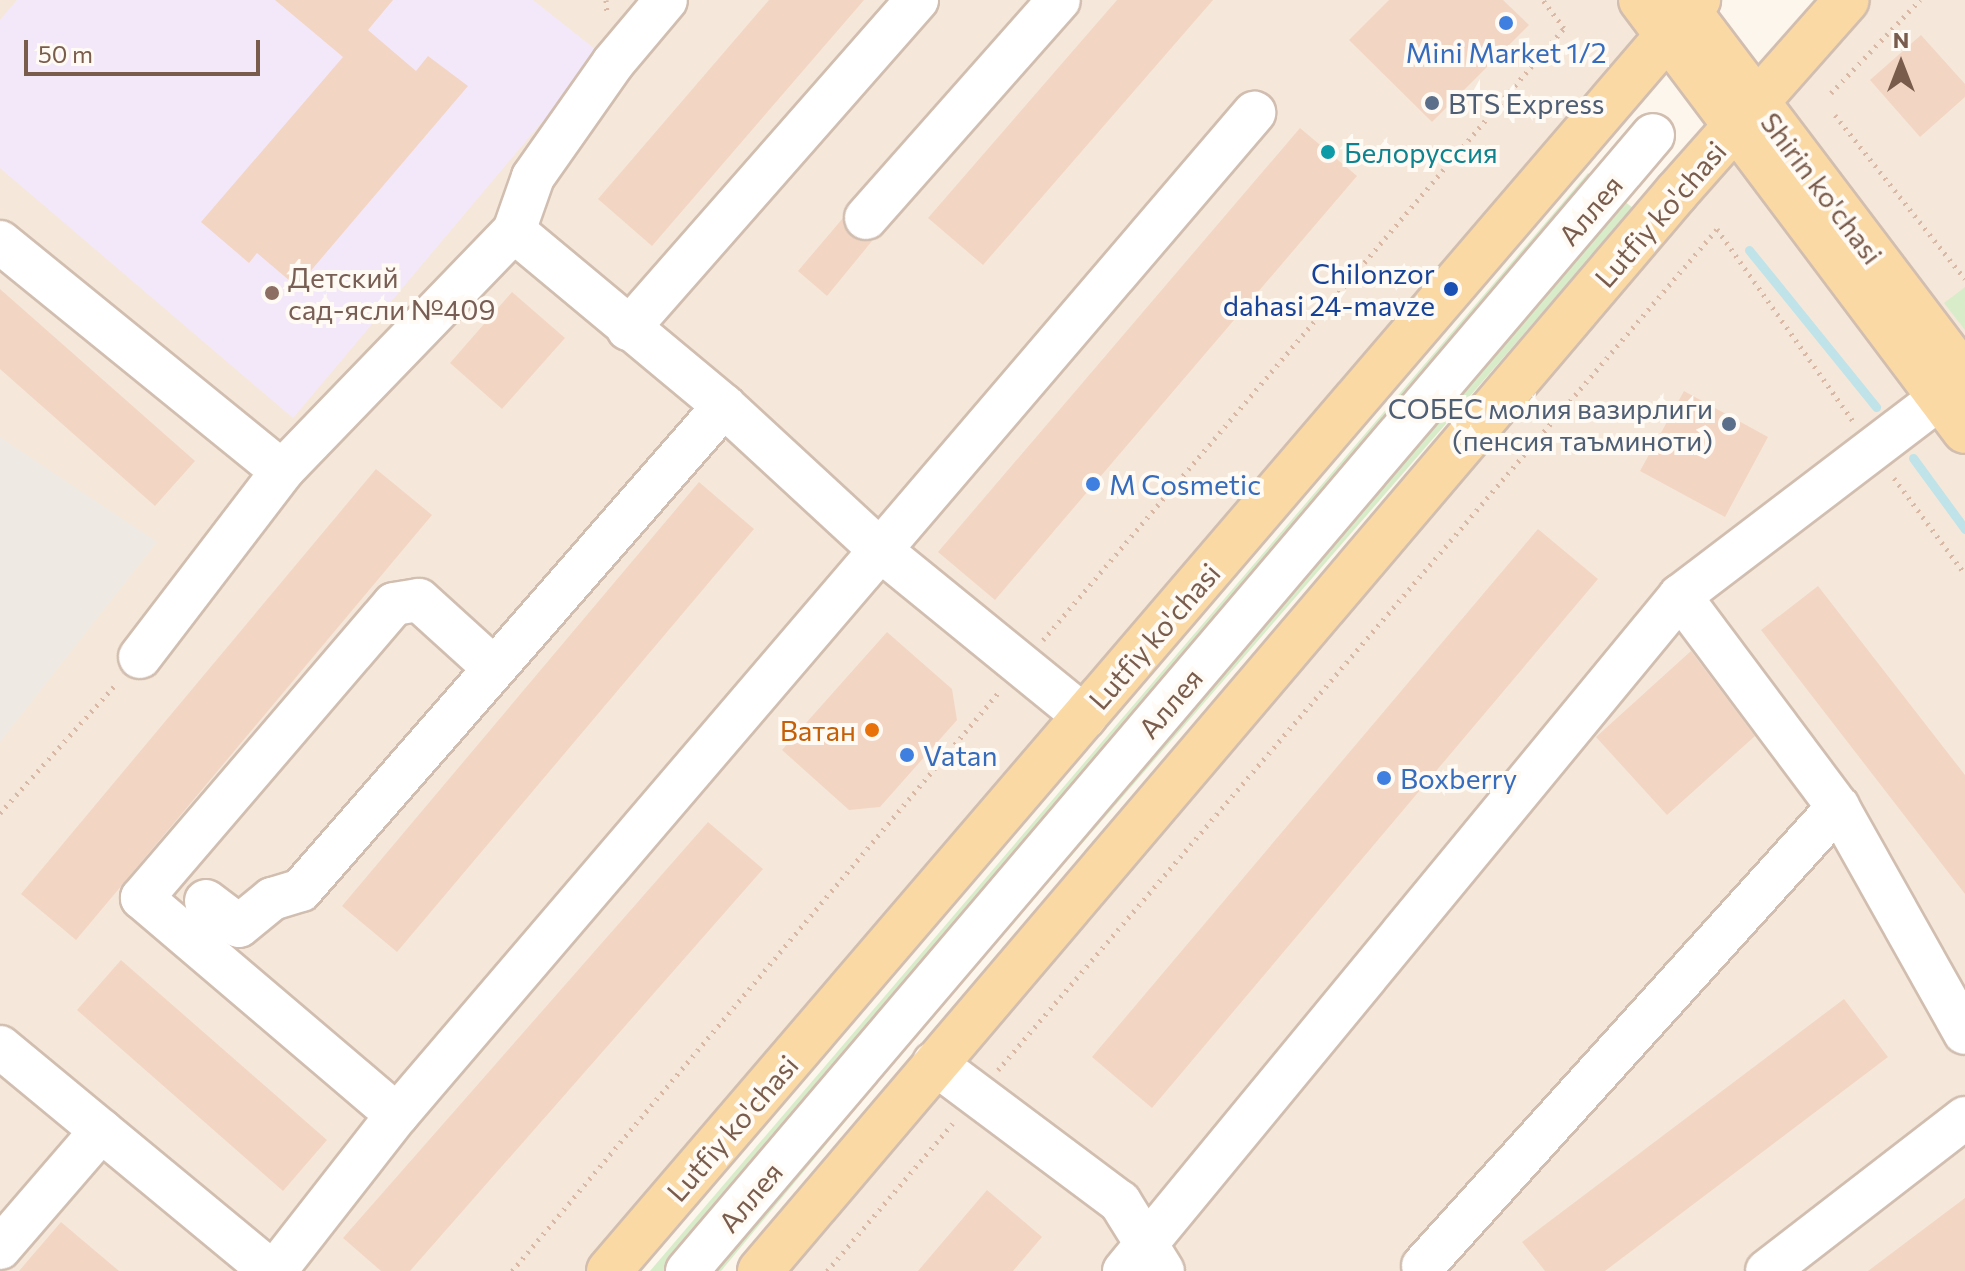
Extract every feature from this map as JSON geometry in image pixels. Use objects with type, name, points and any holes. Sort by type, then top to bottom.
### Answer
[{"type":"main road","name":"Shirin ko'chasi","points":[[1641,0],[1684,12],[1747,114],[1957,402]]},
{"type":"main road","name":"Lutfiy ko'chasi","points":[[760,1271],[934,1063],[1847,0]]},
{"type":"main road","name":"Lutfiy ko'chasi","points":[[609,1271],[1684,12]]},
{"type":"street","points":[[140,657],[282,471],[514,231],[533,177],[666,0]]},
{"type":"street","points":[[628,329],[917,0]]},
{"type":"street","points":[[866,218],[1059,0]]},
{"type":"street","points":[[0,1047],[273,1271],[397,1115],[1254,113]]},
{"type":"street","name":"Аллея","points":[[687,1271],[1653,135]]},
{"type":"street","points":[[514,231],[724,406],[879,549],[1085,717]]},
{"type":"street","points":[[0,242],[282,471]]},
{"type":"street","points":[[934,1063],[1120,1202],[1145,1262],[1680,596],[1871,446],[1957,402]]},
{"type":"street","points":[[206,901],[239,926],[272,899],[301,890],[724,406]]},
{"type":"street","points":[[1680,596],[1838,807],[1965,1032]]},
{"type":"street","points":[[397,1115],[142,898],[394,604],[419,600],[494,668]]},
{"type":"street","points":[[1423,1266],[1838,807]]},
{"type":"street","points":[[1767,1271],[1965,1118]]},
{"type":"street","points":[[0,1248],[101,1131]]},
{"type":"path","points":[[512,1271],[1022,664],[1564,28],[1543,0]]},
{"type":"path","points":[[1831,93],[1920,0]]},
{"type":"path","points":[[1835,115],[1965,279]]},
{"type":"path","points":[[827,1271],[1717,229],[1965,574]]},
{"type":"path","points":[[0,813],[140,657]]},
{"type":"shaded area","points":[[0,0],[1641,0],[1668,36],[609,1271],[0,1271]]},
{"type":"shaded area","name":"Детский сад-ясли №409","points":[[17,0],[533,0],[600,53],[293,418],[0,168],[0,20]]},
{"type":"shaded area","points":[[1847,0],[1965,0],[1965,377],[1757,102]]},
{"type":"shaded area","points":[[1736,125],[1965,431],[1965,1271],[760,1271]]},
{"type":"shaded area","points":[[0,437],[157,542],[0,742]]},
{"type":"green space","points":[[1588,173],[1633,208],[943,1004],[721,1271],[650,1271]]},
{"type":"green space","points":[[1965,287],[1965,330],[1944,303]]},
{"type":"building","points":[[275,0],[393,0],[368,30],[416,71],[428,56],[468,86],[297,287],[257,253],[249,263],[201,222],[343,57]]},
{"type":"building","points":[[769,0],[864,0],[652,246],[598,199]]},
{"type":"building","points":[[1117,0],[1213,0],[983,265],[928,218]]},
{"type":"building","points":[[1389,0],[1503,0],[1529,25],[1432,122],[1349,40]]},
{"type":"building","points":[[1921,35],[1965,84],[1965,97],[1920,137],[1870,80]]},
{"type":"building","points":[[1300,128],[1357,176],[995,600],[938,552]]},
{"type":"building","points":[[843,218],[851,236],[872,241],[827,296],[798,271]]},
{"type":"building","points":[[0,289],[195,461],[155,506],[0,369]]},
{"type":"building","points":[[512,292],[565,338],[502,409],[450,363]]},
{"type":"building","points":[[1684,391],[1768,437],[1725,517],[1640,471]]},
{"type":"building","points":[[376,469],[432,515],[76,940],[21,894]]},
{"type":"building","points":[[699,482],[754,529],[397,952],[342,906]]},
{"type":"building","points":[[1538,529],[1598,579],[1152,1108],[1092,1057]]},
{"type":"building","points":[[1818,586],[1965,775],[1965,894],[1761,630]]},
{"type":"building","name":"Vatan","points":[[887,632],[952,689],[957,720],[880,807],[849,810],[782,750]]},
{"type":"building","points":[[1691,651],[1755,736],[1667,815],[1596,737]]},
{"type":"building","points":[[708,822],[763,869],[410,1271],[381,1271],[343,1238]]},
{"type":"building","points":[[121,960],[327,1140],[283,1191],[77,1010]]},
{"type":"building","points":[[1844,999],[1888,1057],[1605,1271],[1545,1271],[1522,1242]]},
{"type":"building","points":[[987,1190],[1042,1237],[1013,1271],[918,1271]]},
{"type":"building","points":[[1965,1198],[1965,1271],[1868,1271]]},
{"type":"building","points":[[61,1222],[119,1271],[19,1271]]},
{"type":"waterway","points":[[1749,250],[1876,407]]},
{"type":"waterway","points":[[1913,458],[1965,529]]},
{"type":"place","name":"Mini Market 1/2","points":[[1506,23]]},
{"type":"place","name":"BTS Express","points":[[1432,103]]},
{"type":"place","name":"Белоруссия","points":[[1328,152]]},
{"type":"place","name":"Chilonzor dahasi 24-mavze","points":[[1451,289]]},
{"type":"place","name":"Детский сад-ясли №409","points":[[272,293]]},
{"type":"place","name":"СОБЕС молия вазирлиги (пенсия таъминоти)","points":[[1729,424]]},
{"type":"place","name":"M Cosmetic","points":[[1093,484]]},
{"type":"place","name":"Ватан","points":[[872,730]]},
{"type":"place","name":"Vatan","points":[[907,755]]},
{"type":"place","name":"Boxberry","points":[[1384,778]]}]
